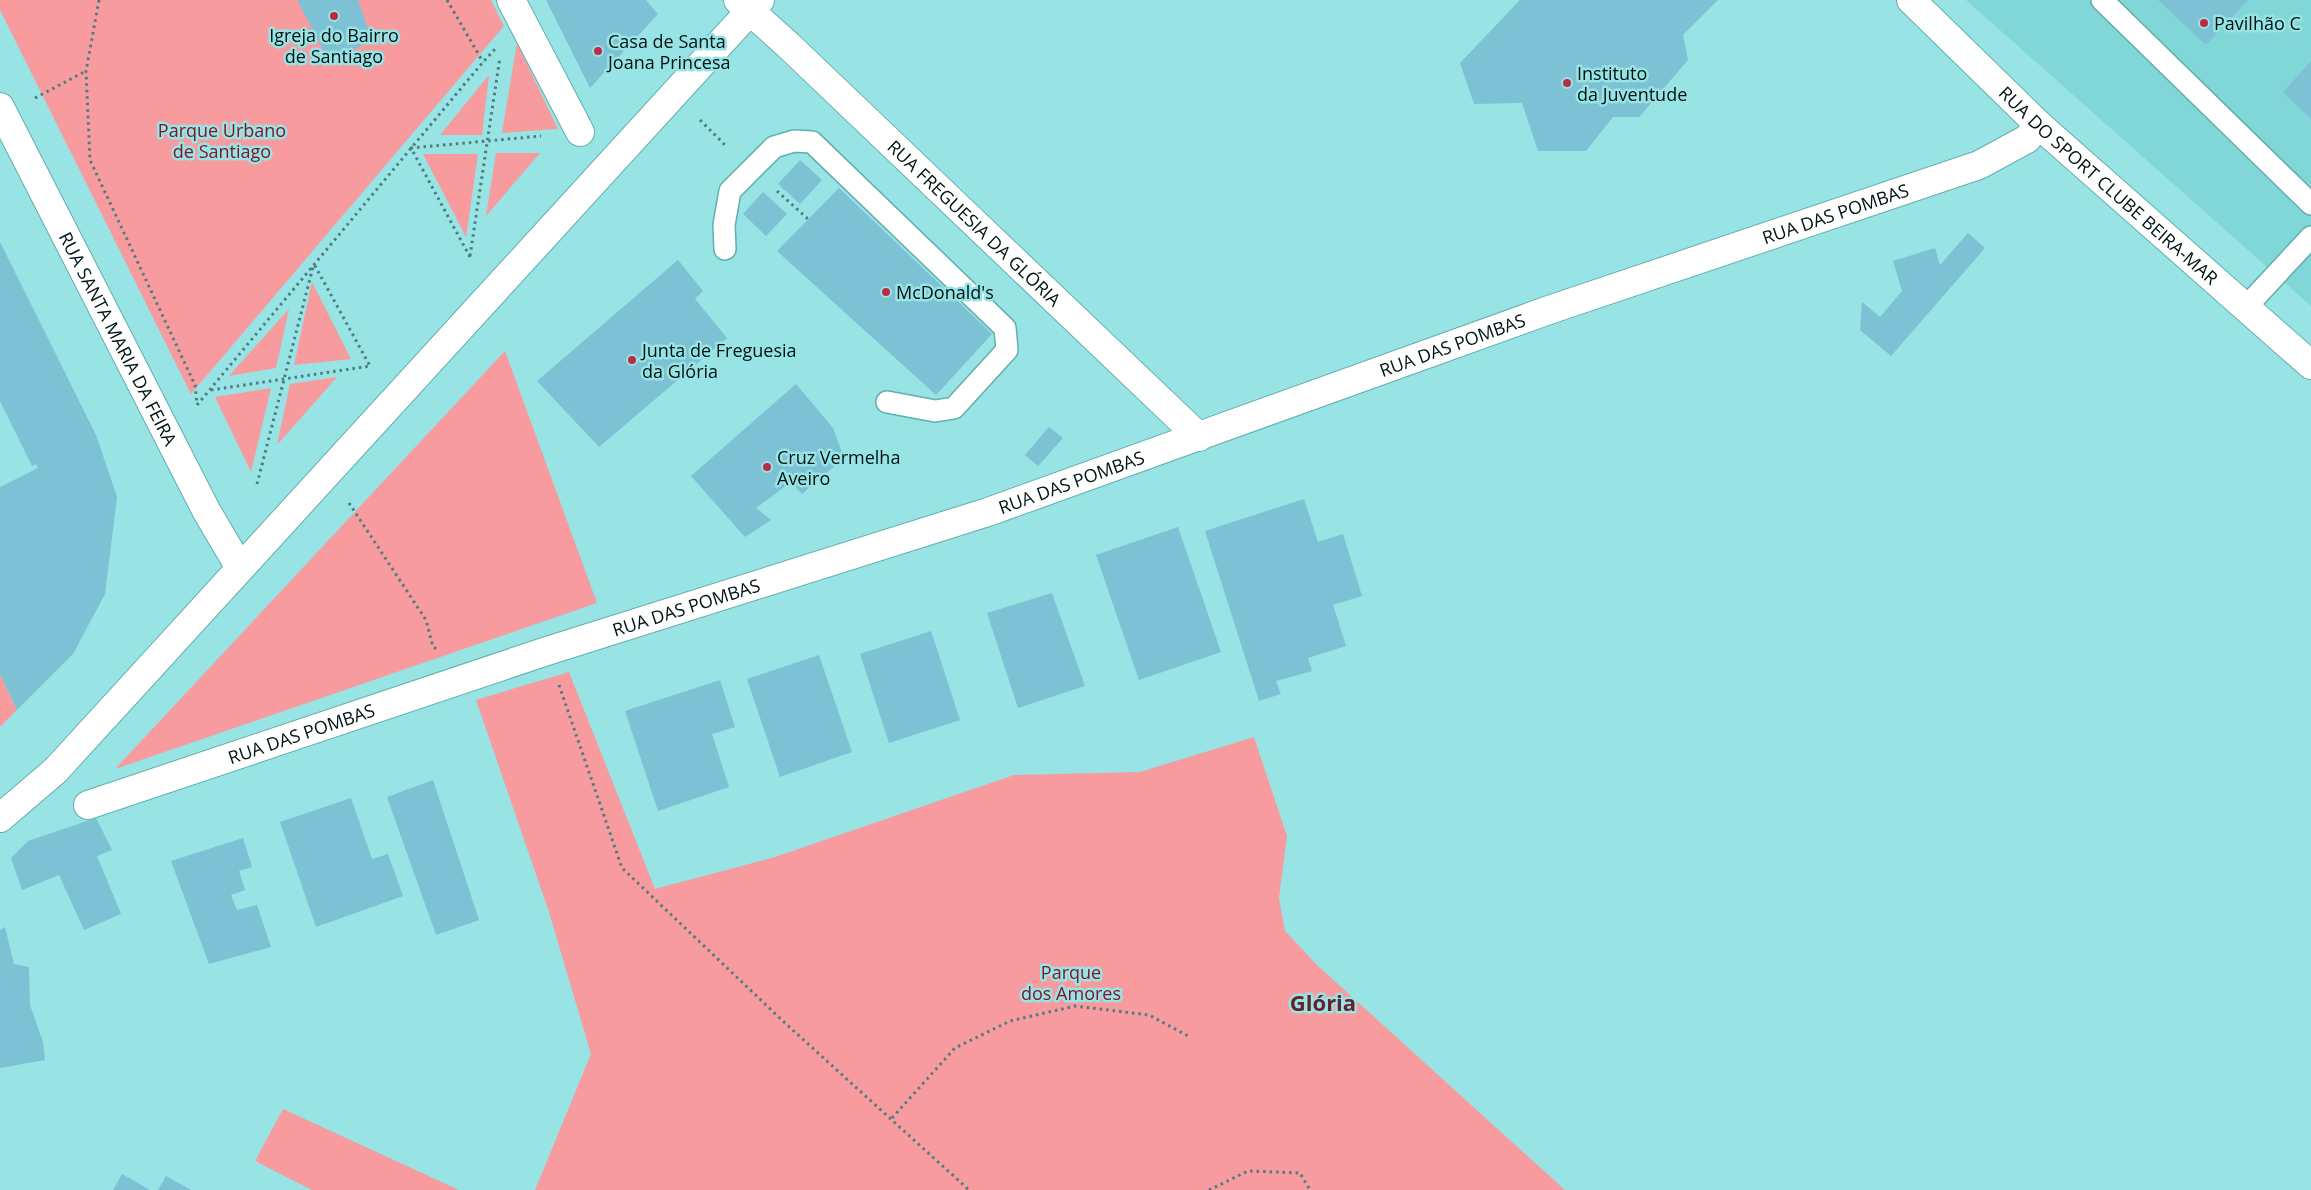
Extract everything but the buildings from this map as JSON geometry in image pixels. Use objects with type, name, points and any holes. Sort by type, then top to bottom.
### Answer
[{"type":"street","points":[[511,0],[580,132]]},
{"type":"street","name":"RUA DO SPORT CLUBE BEIRA-MAR","points":[[1911,0],[2039,125],[2311,365]]},
{"type":"street","points":[[0,818],[56,770],[749,4]]},
{"type":"street","name":"RUA FREGUESIA DA GLÓRIA","points":[[749,4],[788,45],[1199,437]]},
{"type":"street","name":"RUA SANTA MARIA DA FEIRA","points":[[0,108],[207,512],[240,568]]},
{"type":"street","name":"RUA DAS POMBAS","points":[[88,805],[547,651],[988,512],[1549,310],[1979,165],[2027,139],[2039,125]]},
{"type":"lane","points":[[2102,0],[2311,204]]},
{"type":"lane","points":[[725,249],[724,225],[730,191],[774,148],[794,141],[812,142],[1005,328],[1007,350],[954,408],[935,411],[886,402]]},
{"type":"lane","points":[[2246,306],[2311,237]]},
{"type":"path","points":[[99,0],[86,71],[90,160],[195,385],[197,405]]},
{"type":"path","points":[[164,427],[197,405],[482,62],[447,0]]},
{"type":"path","points":[[411,148],[470,257],[502,42]]},
{"type":"path","points":[[0,108],[33,99],[86,71]]},
{"type":"path","points":[[699,120],[731,151]]},
{"type":"path","points":[[411,148],[580,132]]},
{"type":"path","points":[[256,484],[314,264]]},
{"type":"path","points":[[210,390],[370,366],[314,264]]},
{"type":"path","points":[[348,502],[426,620],[433,647],[471,676]]},
{"type":"path","points":[[547,651],[622,868],[785,1023],[892,1118],[969,1190]]},
{"type":"path","points":[[892,1118],[955,1048],[1010,1021],[1076,1006],[1149,1015],[1190,1037]]},
{"type":"path","points":[[1209,1190],[1248,1171],[1300,1173],[1310,1190]]},
{"type":"shaded area","points":[[1966,0],[2311,0],[2311,306]]},
{"type":"green space","name":"Parque Urbano de Santiago","points":[[0,0],[491,0],[504,26],[191,394],[0,10]]},
{"type":"green space","points":[[517,43],[558,129],[502,133]]},
{"type":"green space","points":[[489,75],[482,135],[440,135]]},
{"type":"green space","points":[[496,153],[540,153],[486,216]]},
{"type":"green space","points":[[423,154],[478,154],[466,237]]},
{"type":"green space","points":[[312,282],[351,359],[294,365]]},
{"type":"green space","points":[[289,309],[276,368],[229,376]]},
{"type":"green space","points":[[505,351],[597,603],[115,769]]},
{"type":"green space","points":[[337,377],[277,445],[290,384]]},
{"type":"green space","points":[[271,388],[251,472],[215,397]]},
{"type":"green space","name":"Parque dos Amores","points":[[569,672],[655,889],[775,857],[1014,775],[1140,772],[1254,737],[1287,836],[1279,898],[1285,931],[1318,966],[1565,1190],[535,1190],[591,1054],[549,912],[476,700]]},
{"type":"green space","points":[[0,674],[17,710],[0,727]]},
{"type":"green space","points":[[283,1109],[459,1190],[312,1190],[255,1161]]},
{"type":"place","name":"Igreja do Bairro de Santiago","points":[[334,16]]},
{"type":"place","name":"Pavilhão C","points":[[2204,23]]},
{"type":"place","name":"Casa de Santa Joana Princesa","points":[[598,51]]},
{"type":"place","name":"Instituto da Juventude","points":[[1567,83]]},
{"type":"place","name":"McDonald's","points":[[886,292]]},
{"type":"place","name":"Junta de Freguesia da Glória","points":[[632,360]]},
{"type":"place","name":"Cruz Vermelha Aveiro","points":[[767,467]]},
{"type":"district","name":"Glória","points":[[1323,1002]]}]
